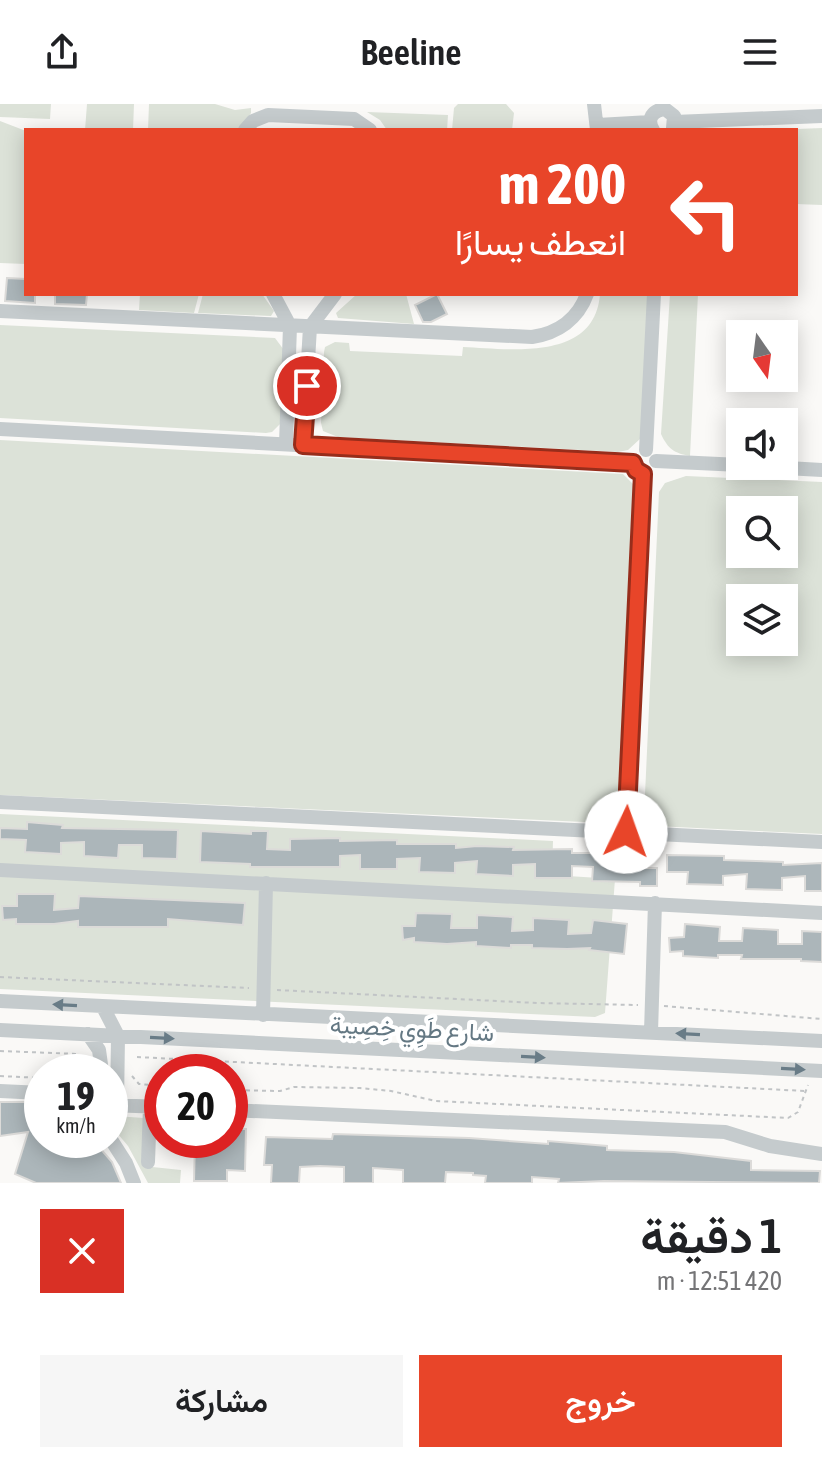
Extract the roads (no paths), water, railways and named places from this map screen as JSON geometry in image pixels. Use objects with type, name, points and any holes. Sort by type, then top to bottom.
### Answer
[{"type":"street","points":[[594,104],[598,127],[651,126],[654,112],[665,109],[670,112],[674,126],[822,116],[821,104]]},
{"type":"street","points":[[247,128],[260,117],[276,115],[354,119],[367,128]]},
{"type":"street","points":[[274,296],[290,326],[286,444]]},
{"type":"street","points":[[303,445],[310,327],[333,296]]},
{"type":"street","points":[[0,311],[532,337],[564,326],[579,310],[586,296]]},
{"type":"street","points":[[651,456],[654,296]]},
{"type":"street","points":[[0,429],[303,445],[638,468]]},
{"type":"street","points":[[626,832],[638,452],[726,464]]},
{"type":"street","points":[[798,469],[822,470]]},
{"type":"street","points":[[0,802],[822,842]]},
{"type":"street","points":[[0,870],[822,913]]},
{"type":"street","points":[[263,1015],[266,883]]},
{"type":"street","points":[[651,1032],[655,903]]},
{"type":"street","name":"شارع طَوِي خِصِيبة","points":[[0,1001],[822,1041]]},
{"type":"street","points":[[103,1007],[118,1036],[117,1054]]},
{"type":"street","name":"شارع طَوِي خِصِيبة","points":[[0,1030],[822,1071]]},
{"type":"street","points":[[88,1034],[100,1054]]},
{"type":"street","points":[[0,1091],[24,1092]]},
{"type":"street","points":[[248,1111],[725,1132],[770,1146],[822,1154]]},
{"type":"street","points":[[123,1158],[134,1183]]},
{"type":"street","points":[[148,1162],[149,1158]]}]
